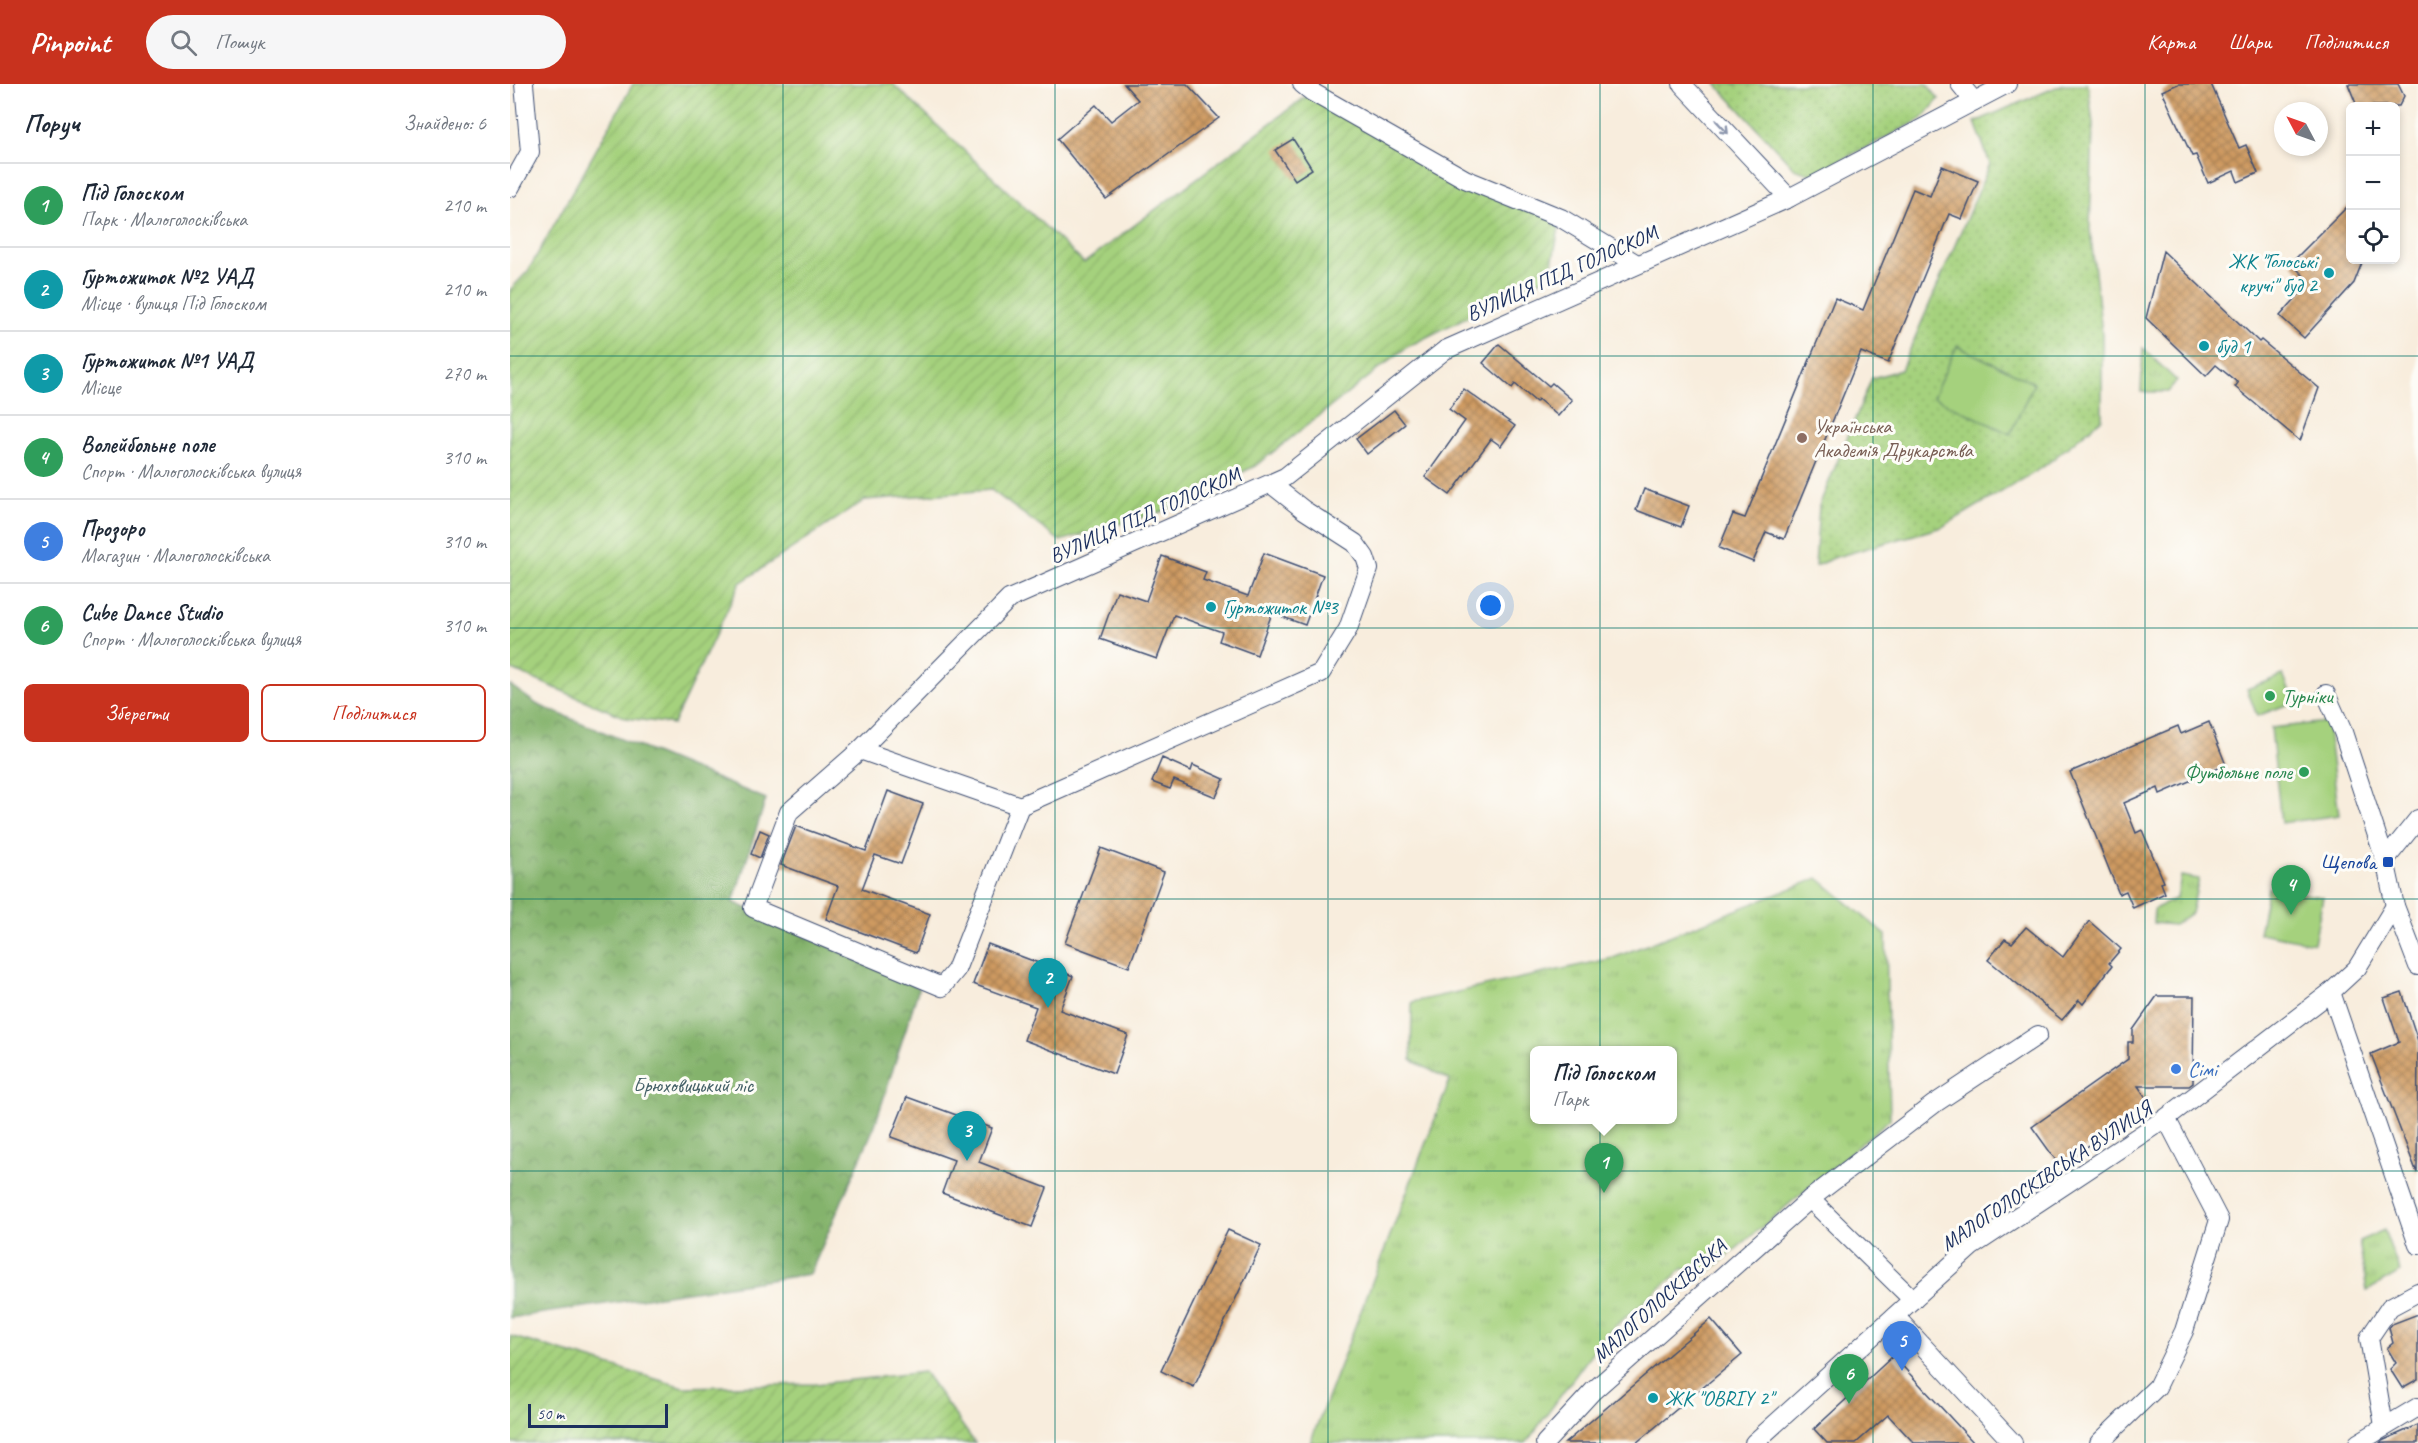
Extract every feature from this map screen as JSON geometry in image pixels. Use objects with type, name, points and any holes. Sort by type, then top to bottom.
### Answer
[{"type":"street","points":[[510,188],[531,152],[524,84]]},
{"type":"street","points":[[1302,84],[1312,92],[1465,178],[1562,218],[1637,264]]},
{"type":"street","points":[[1682,84],[1789,198]]},
{"type":"street","points":[[1960,84],[1974,101]]},
{"type":"street","name":"ВУЛИЦЯ ПІД ГОЛОСКОМ","points":[[1020,806],[956,970],[942,987],[753,908],[789,812],[860,750],[1009,599],[1286,477],[1445,350],[1789,198],[2007,84]]},
{"type":"street","points":[[860,750],[1020,806],[1321,673],[1348,629],[1369,570],[1365,557],[1355,543],[1304,510],[1271,484]]},
{"type":"street","points":[[2326,694],[2343,732],[2385,861],[2395,906],[2418,966]]},
{"type":"street","points":[[2385,861],[2418,819]]},
{"type":"street","points":[[2166,1119],[2331,992],[2357,969],[2395,906]]},
{"type":"street","points":[[2331,992],[2418,1245]]},
{"type":"street","name":"МАЛОГОЛОСКІВСЬКА","points":[[1545,1443],[1593,1391],[1810,1199],[1935,1104],[2038,1035]]},
{"type":"street","name":"МАЛОГОЛОСКІВСЬКА ВУЛИЦЯ","points":[[1754,1443],[1971,1247],[2166,1119],[2219,1220],[2184,1331],[2157,1387],[2099,1443]]},
{"type":"street","points":[[1810,1199],[1913,1300]]},
{"type":"street","points":[[2384,1426],[2369,1338],[2390,1307],[2418,1292]]},
{"type":"street","points":[[1895,1316],[2013,1443]]},
{"type":"street","points":[[2358,1443],[2418,1407]]},
{"type":"green space","points":[[633,84],[893,84],[1084,263],[1312,92],[1458,178],[1561,218],[1550,275],[1407,347],[1255,466],[1161,512],[1060,541],[991,490],[865,500],[740,583],[673,724],[626,718],[510,669],[510,290],[528,271]]},
{"type":"green space","points":[[1716,84],[1927,84],[1939,99],[1922,119],[1812,175],[1795,169]]},
{"type":"green space","points":[[2063,84],[2088,84],[2093,124],[2090,229],[2102,333],[2102,419],[2042,468],[1942,527],[1836,557],[1815,566],[1819,506],[1872,378],[1901,370],[1990,164],[1975,122]]},
{"type":"green space","points":[[1957,346],[2034,383],[2010,434],[1933,397]]},
{"type":"green space","points":[[2143,348],[2177,381],[2168,392],[2141,392]]},
{"type":"green space","name":"Турніки","points":[[2283,675],[2294,702],[2257,716],[2247,689]]},
{"type":"green space","name":"Брюховицький ліс","points":[[510,685],[538,705],[766,799],[733,902],[919,988],[875,1125],[810,1274],[510,1318]]},
{"type":"green space","name":"Футбольне поле","points":[[2327,722],[2339,815],[2281,823],[2271,728]]},
{"type":"green space","points":[[2181,876],[2199,879],[2191,913],[2174,925],[2153,923],[2154,909],[2177,898]]},
{"type":"green space","points":[[1818,878],[1886,935],[1890,1119],[1699,1280],[1684,1268],[1606,1334],[1526,1443],[1310,1443],[1450,1080],[1411,1060],[1412,1002],[1613,958]]},
{"type":"green space","points":[[2268,888],[2323,897],[2314,943],[2259,933]]},
{"type":"green space","points":[[2384,1230],[2400,1272],[2367,1291],[2359,1241]]},
{"type":"green space","points":[[510,1336],[683,1387],[816,1384],[924,1372],[975,1443],[510,1443]]},
{"type":"building","points":[[1124,84],[1187,84],[1219,118],[1106,199],[1057,139],[1096,105],[1111,121],[1138,100]]},
{"type":"building","points":[[2178,84],[2211,84],[2239,148],[2246,145],[2258,173],[2238,182],[2234,171],[2208,183],[2196,155],[2192,156],[2162,91]]},
{"type":"building","points":[[2348,84],[2398,84],[2404,96],[2400,104],[2400,102],[2355,102]]},
{"type":"building","points":[[1293,139],[1312,169],[1295,180],[1275,150]]},
{"type":"building","name":"Українська Академія Друкарства","points":[[1942,166],[1978,181],[1962,219],[1949,214],[1888,363],[1861,352],[1784,539],[1766,532],[1753,562],[1719,548],[1733,514],[1745,518],[1835,298],[1863,310],[1913,189],[1930,196]]},
{"type":"building","name":"ЖК \"Голоські кручі\" буд 2","points":[[2346,208],[2346,264],[2361,264],[2354,283],[2304,338],[2280,316],[2310,282],[2291,263]]},
{"type":"building","name":"буд 1","points":[[2163,251],[2259,342],[2261,340],[2319,388],[2300,441],[2235,387],[2238,383],[2216,365],[2206,376],[2146,318]]},
{"type":"building","points":[[1499,344],[1549,386],[1552,383],[1572,400],[1558,416],[1538,399],[1536,402],[1515,384],[1512,388],[1483,363]]},
{"type":"building","points":[[1464,389],[1515,426],[1501,446],[1491,439],[1450,495],[1425,477],[1465,421],[1449,409]]},
{"type":"building","points":[[1394,410],[1405,424],[1367,454],[1356,439]]},
{"type":"building","points":[[1644,489],[1689,506],[1681,527],[1636,510]]},
{"type":"building","name":"Гуртожиток №3","points":[[1264,553],[1323,575],[1305,625],[1272,613],[1257,655],[1219,641],[1222,632],[1174,615],[1157,659],[1100,639],[1117,591],[1146,601],[1162,556],[1206,572],[1203,580],[1248,596]]},
{"type":"building","points":[[2209,722],[2226,765],[2160,794],[2158,788],[2124,803],[2136,833],[2142,830],[2164,882],[2161,883],[2165,893],[2133,908],[2126,891],[2119,894],[2070,772],[2178,726],[2181,734]]},
{"type":"building","points":[[1162,758],[1191,771],[1193,765],[1224,779],[1216,797],[1174,780],[1170,789],[1152,782]]},
{"type":"building","points":[[888,791],[923,804],[901,864],[875,855],[862,889],[930,914],[916,953],[826,919],[838,886],[781,865],[796,826],[866,851]]},
{"type":"building","points":[[760,830],[769,834],[760,858],[751,854]]},
{"type":"building","points":[[1101,848],[1164,872],[1129,967],[1065,943]]},
{"type":"building","points":[[2089,921],[2121,949],[2109,963],[2112,966],[2083,1004],[2079,1000],[2062,1020],[1988,960],[2005,939],[2012,943],[2026,927],[2063,957]]},
{"type":"building","points":[[988,944],[1073,976],[1060,1010],[1128,1035],[1114,1074],[1024,1040],[1036,1007],[973,984]]},
{"type":"building","points":[[2402,992],[2418,1041],[2417,1173],[2371,1054],[2399,1042],[2384,998]]},
{"type":"building","points":[[2157,996],[2194,996],[2193,1083],[2189,1086],[2138,1086],[2149,1102],[2060,1166],[2032,1127],[2128,1059],[2128,1042],[2133,1042],[2133,1030]]},
{"type":"building","points":[[907,1097],[992,1128],[979,1162],[1047,1188],[1032,1227],[942,1193],[954,1160],[891,1137]]},
{"type":"building","points":[[1228,1230],[1261,1245],[1194,1387],[1161,1371]]},
{"type":"building","points":[[2418,1314],[2418,1379],[2402,1388],[2390,1369],[2396,1363],[2387,1348],[2393,1343],[2389,1328],[2392,1324]]},
{"type":"building","name":"ЖК \"OBRIY 2\"","points":[[1711,1319],[1742,1355],[1636,1443],[1565,1443]]},
{"type":"building","points":[[1893,1356],[1974,1443],[1914,1443],[1888,1415],[1856,1443],[1827,1443],[1814,1429]]},
{"type":"building","points":[[2418,1425],[2418,1443],[2380,1443],[2382,1441]]},
{"type":"place","name":"ЖК \"Голоські кручі\" буд 2","points":[[2329,273]]},
{"type":"place","name":"буд 1","points":[[2204,346]]},
{"type":"place","name":"Українська Академія Друкарства","points":[[1802,438]]},
{"type":"place","name":"Гуртожиток №3","points":[[1211,607]]},
{"type":"place","name":"Турніки","points":[[2270,696]]},
{"type":"place","name":"Футбольне поле","points":[[2304,772]]},
{"type":"place","name":"Щепова","points":[[2388,862]]},
{"type":"place","name":"Волейбольне поле","points":[[2291,915]]},
{"type":"place","name":"Гуртожиток №2 УАД","points":[[1048,1008]]},
{"type":"place","name":"Сімі","points":[[2176,1069]]},
{"type":"place","name":"Гуртожиток №1 УАД","points":[[967,1161]]},
{"type":"place","name":"Під Голоском","points":[[1604,1193]]},
{"type":"place","name":"Прозоро","points":[[1902,1371]]},
{"type":"place","name":"ЖК \"OBRIY 2\"","points":[[1653,1398]]},
{"type":"place","name":"Cube Dance Studio","points":[[1849,1404]]}]
